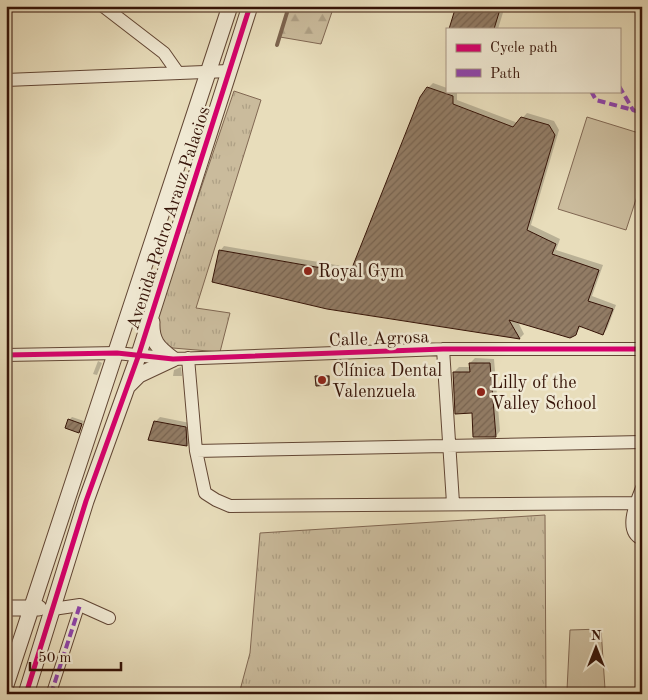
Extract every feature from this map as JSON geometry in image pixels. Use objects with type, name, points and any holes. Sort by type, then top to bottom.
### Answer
[{"type":"street","points":[[104,6],[164,53],[178,73]]},
{"type":"street","name":"Avenida Pedro Arauz Palacios","points":[[6,685],[230,6]]},
{"type":"street","name":"Avenida Pedro Arauz Palacios","points":[[26,694],[86,501],[138,357],[250,6]]},
{"type":"street","points":[[6,80],[229,71]]},
{"type":"street","points":[[152,313],[152,336],[155,344],[180,358]]},
{"type":"street","points":[[443,349],[453,503]]},
{"type":"street","name":"Calle Agrosa","points":[[6,355],[117,353],[138,357],[180,358],[443,349],[642,349]]},
{"type":"street","points":[[127,387],[138,375],[180,358]]},
{"type":"street","points":[[180,358],[205,493],[230,506],[636,503]]},
{"type":"street","points":[[196,451],[642,442]]},
{"type":"street","points":[[642,488],[636,503],[632,525],[633,531],[642,538]]},
{"type":"street","points":[[68,494],[86,501]]},
{"type":"street","points":[[6,608],[53,609],[80,605],[109,618]]},
{"type":"street","points":[[51,694],[80,605]]},
{"type":"green space","points":[[290,6],[334,6],[321,44],[280,37]]},
{"type":"green space","points":[[234,91],[261,100],[196,308],[230,313],[220,352],[173,348],[162,342],[157,318]]},
{"type":"green space","points":[[587,117],[642,134],[642,181],[626,230],[558,209]]},
{"type":"green space","points":[[545,515],[546,694],[239,694],[250,653],[260,533]]},
{"type":"green space","points":[[601,629],[605,689],[567,690],[570,630]]},
{"type":"building","points":[[456,6],[501,6],[494,28],[449,28]]},
{"type":"building","points":[[427,87],[453,96],[453,104],[513,127],[521,117],[549,125],[555,135],[527,230],[556,244],[552,254],[599,270],[588,301],[613,309],[603,335],[579,326],[576,335],[570,338],[509,320],[520,339],[327,309],[212,282],[219,250],[350,273],[420,97]]},
{"type":"building","name":"Lilly of the Valley School","points":[[469,363],[490,363],[496,437],[473,437],[472,413],[455,414],[453,372],[470,372]]},
{"type":"building","name":"Clínica Dental Valenzuela","points":[[315,376],[329,376],[329,385],[316,386]]},
{"type":"building","points":[[68,419],[82,424],[79,433],[65,428]]},
{"type":"building","points":[[154,421],[186,427],[187,446],[148,440]]},
{"type":"waterway","points":[[277,45],[289,6]]},
{"type":"marked path","points":[[620,88],[633,110],[642,113]]},
{"type":"marked path","points":[[592,92],[596,100],[633,110]]},
{"type":"marked path","points":[[51,694],[80,605]]},
{"type":"cycle path","points":[[26,694],[86,501],[138,357],[250,6]]},
{"type":"cycle path","points":[[6,355],[117,353],[173,359],[443,349],[642,349]]},
{"type":"place","name":"Royal Gym","points":[[308,271]]},
{"type":"place","name":"Clínica Dental Valenzuela","points":[[322,380]]},
{"type":"place","name":"Lilly of the Valley School","points":[[481,392]]}]
